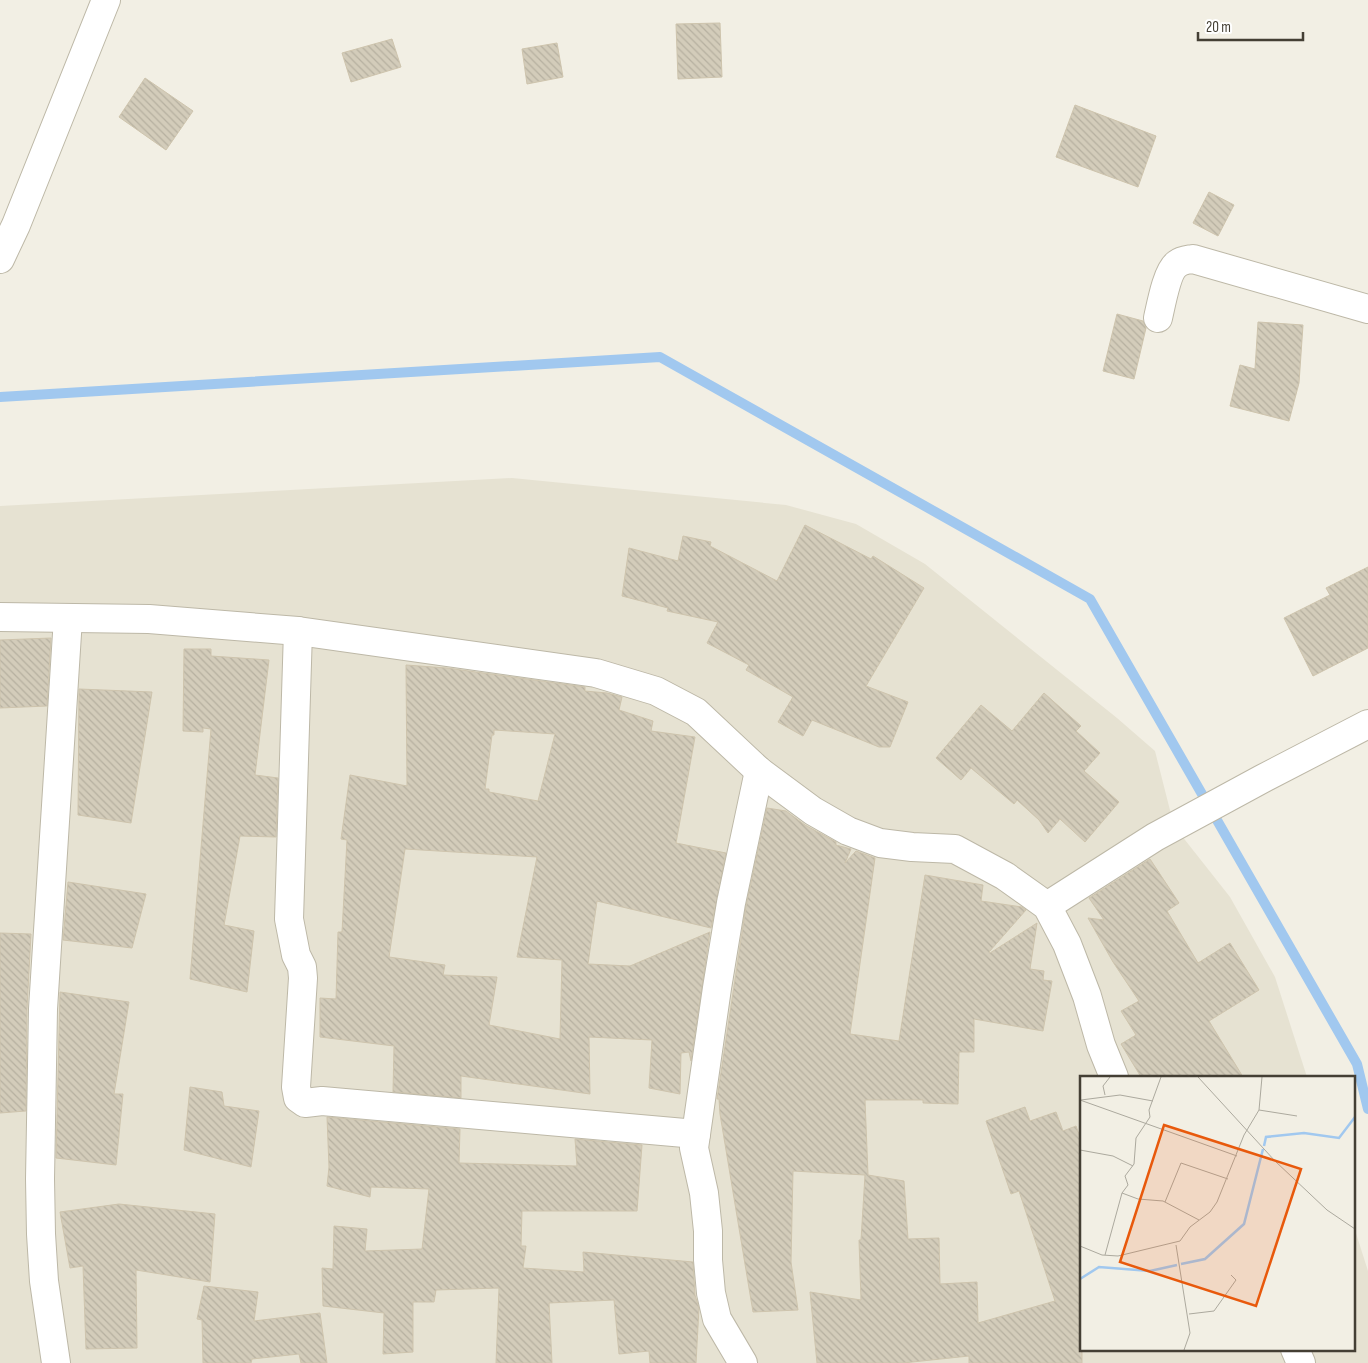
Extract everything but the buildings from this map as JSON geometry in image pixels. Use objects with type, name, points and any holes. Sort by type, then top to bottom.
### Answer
[{"type":"street","points":[[0,258],[16,225],[106,0]]},
{"type":"street","points":[[1158,318],[1174,266],[1179,262],[1193,259],[1368,309]]},
{"type":"street","points":[[0,617],[149,619],[298,632],[596,673],[656,691],[696,712],[759,771],[813,811],[848,831],[880,843],[955,849],[1005,876],[1047,906],[1067,944],[1087,996],[1101,1044],[1114,1076]]},
{"type":"street","points":[[56,1363],[44,1281],[40,1179],[43,1119],[43,1009],[68,618]]},
{"type":"street","points":[[298,632],[289,918],[296,954],[302,967],[296,1077],[298,1098],[305,1103],[322,1101],[696,1134]]},
{"type":"street","points":[[1047,906],[1155,837],[1368,724]]},
{"type":"street","points":[[743,1363],[717,1319],[711,1292],[704,1193],[694,1148],[731,903],[759,771]]},
{"type":"street","points":[[1295,1350],[1301,1363]]},
{"type":"shaded area","points":[[512,478],[786,505],[856,524],[925,564],[1117,718],[1155,751],[1174,826],[1230,897],[1275,977],[1307,1076],[1080,1076],[1080,1350],[1356,1350],[1356,1233],[1368,1271],[1368,1363],[0,1363],[0,506]]},
{"type":"waterway","points":[[0,397],[660,357],[1090,599],[1357,1064],[1368,1109]]}]
